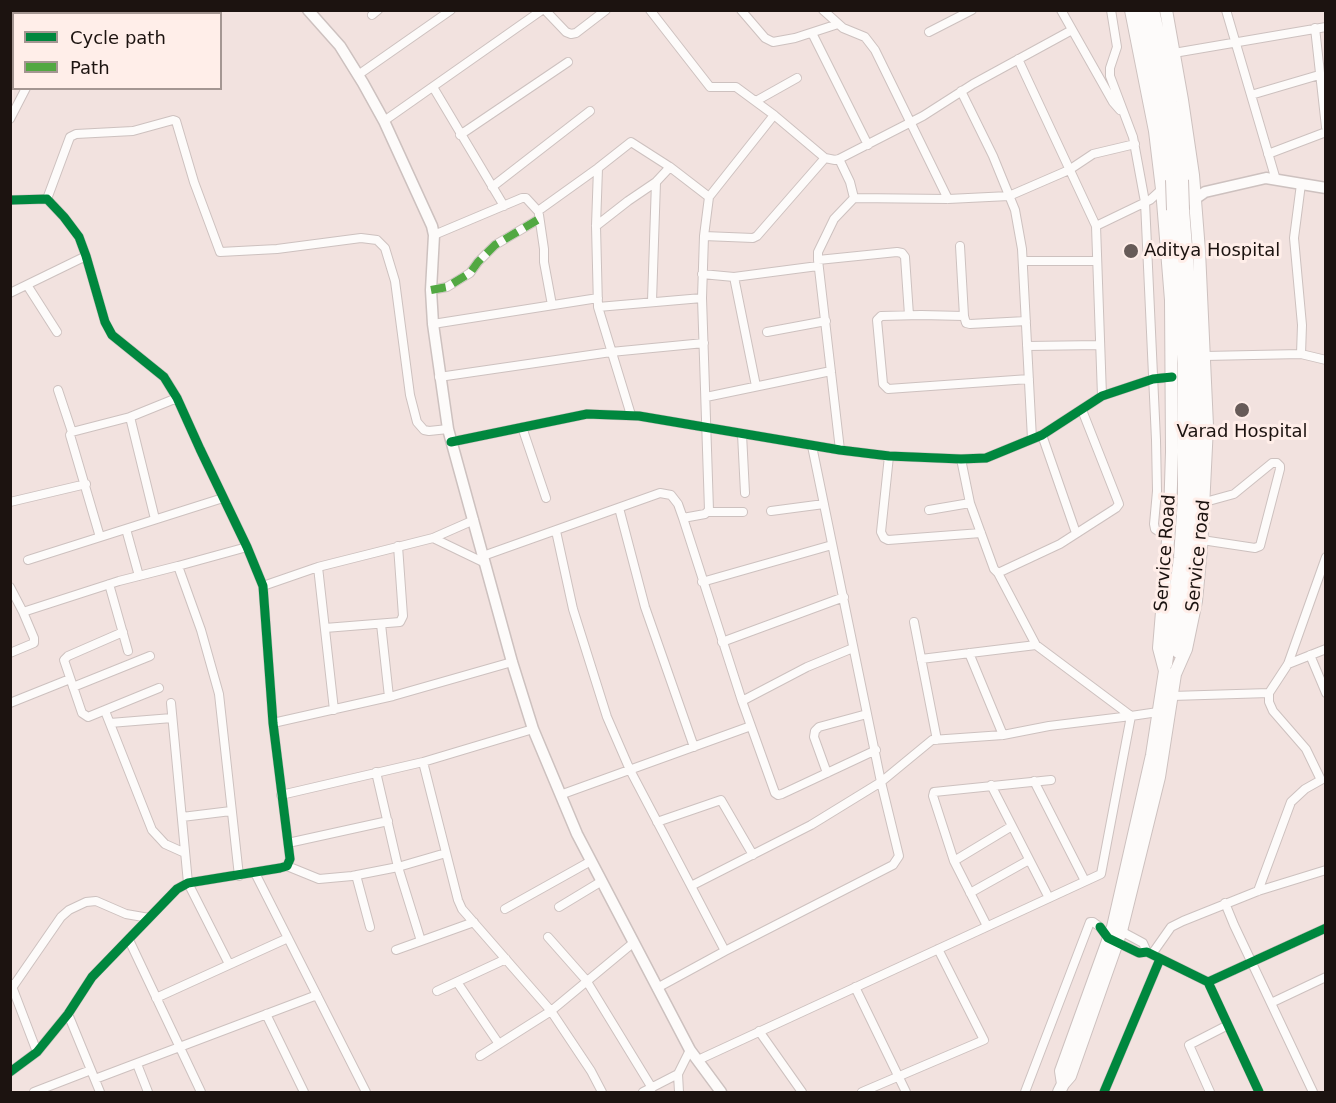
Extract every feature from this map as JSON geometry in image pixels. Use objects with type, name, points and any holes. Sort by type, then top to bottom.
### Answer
[{"type":"highway","name":"Service Road","points":[[1112,933],[1147,776],[1158,712],[1170,672],[1159,648],[1173,452],[1167,189],[1131,10]]},
{"type":"highway","points":[[1143,10],[1163,116],[1167,189],[1178,210],[1184,363],[1184,498],[1170,672]]},
{"type":"highway","points":[[1153,10],[1163,55],[1167,189]]},
{"type":"highway","name":"Service road","points":[[1061,1088],[1070,1076],[1159,777],[1172,696],[1170,672],[1186,649],[1194,610],[1202,540],[1207,426],[1198,193],[1166,10]]},
{"type":"main road","points":[[308,10],[340,46],[358,75],[384,121],[432,226],[434,236],[431,290],[433,324],[448,429],[512,662],[533,729],[577,834],[633,943],[690,1050],[721,1092]]},
{"type":"main road","points":[[1167,189],[1198,193],[1266,178],[1326,189]]},
{"type":"street","points":[[358,75],[451,10]]},
{"type":"street","points":[[384,121],[544,10],[570,34],[576,33],[606,10]]},
{"type":"street","points":[[650,10],[710,87],[736,87],[774,114],[825,158],[835,160],[912,123],[961,92],[1072,30]]},
{"type":"street","points":[[741,10],[765,38],[773,42],[795,38],[838,24]]},
{"type":"street","points":[[823,10],[838,24],[865,37],[870,44],[912,123],[948,199]]},
{"type":"street","points":[[929,32],[972,10]]},
{"type":"street","points":[[1061,10],[1113,102],[1125,115]]},
{"type":"street","points":[[1111,10],[1116,47],[1110,76],[1135,144],[1145,202],[1157,491],[1154,524],[1158,531],[1169,532]]},
{"type":"street","points":[[1226,10],[1276,180]]},
{"type":"street","points":[[1174,53],[1326,27]]},
{"type":"street","points":[[1315,28],[1326,127]]},
{"type":"street","points":[[812,33],[868,145]]},
{"type":"street","points":[[1018,59],[1096,226],[1102,396]]},
{"type":"street","points":[[460,135],[568,62]]},
{"type":"street","points":[[1251,94],[1319,75]]},
{"type":"street","points":[[756,101],[798,78]]},
{"type":"street","points":[[433,87],[504,206]]},
{"type":"street","points":[[10,119],[25,90]]},
{"type":"street","points":[[961,92],[993,156],[1015,210],[1023,261],[1032,439]]},
{"type":"street","points":[[492,187],[590,111]]},
{"type":"street","points":[[708,512],[702,274],[709,197],[774,114]]},
{"type":"street","points":[[47,199],[70,137],[76,134],[133,131],[176,121],[194,182],[220,252],[277,249],[361,238],[371,238],[381,243],[385,248],[395,281],[410,395],[417,422],[424,430],[448,429]]},
{"type":"street","points":[[1268,153],[1326,132]]},
{"type":"street","points":[[431,290],[447,287],[470,273],[495,245],[539,215],[631,142],[670,167],[709,197]]},
{"type":"street","points":[[840,450],[818,252],[834,219],[854,198],[948,199],[1009,196],[1070,170],[1094,154],[1135,144]]},
{"type":"street","points":[[704,236],[753,238],[757,236],[825,158]]},
{"type":"street","points":[[839,159],[850,182],[854,198]]},
{"type":"street","points":[[596,226],[656,182],[670,167]]},
{"type":"street","points":[[598,168],[596,226],[598,302],[610,352],[631,415]]},
{"type":"street","points":[[652,301],[656,182]]},
{"type":"street","points":[[1301,184],[1294,238],[1302,325],[1301,354]]},
{"type":"street","points":[[1096,226],[1167,189]]},
{"type":"street","points":[[11,198],[47,199],[79,237],[105,322],[112,335],[164,377],[177,398],[264,585],[273,723],[290,859],[287,866]]},
{"type":"street","points":[[434,236],[526,198],[539,215],[552,305]]},
{"type":"street","points":[[960,246],[966,323],[1026,321]]},
{"type":"street","points":[[702,274],[734,277],[818,263],[903,253],[909,315]]},
{"type":"street","points":[[10,293],[86,255]]},
{"type":"street","points":[[1023,261],[1097,261]]},
{"type":"street","points":[[734,277],[756,386]]},
{"type":"street","points":[[27,285],[57,332]]},
{"type":"street","points":[[433,324],[552,305],[702,298]]},
{"type":"street","points":[[964,316],[881,316],[877,320],[884,384],[888,389],[1029,379]]},
{"type":"street","points":[[767,332],[826,321]]},
{"type":"street","points":[[439,377],[610,352],[704,343]]},
{"type":"street","points":[[1027,346],[1100,345]]},
{"type":"street","points":[[1205,356],[1301,354],[1326,360]]},
{"type":"street","points":[[706,397],[831,371]]},
{"type":"street","points":[[451,442],[587,414],[631,415],[812,446],[889,456],[986,458],[1042,435],[1102,396],[1153,380],[1172,377]]},
{"type":"street","points":[[58,390],[72,432],[70,435],[100,537]]},
{"type":"street","points":[[72,432],[130,417],[177,398]]},
{"type":"street","points":[[998,573],[1060,544],[1119,504],[1082,410]]},
{"type":"street","points":[[130,417],[155,519]]},
{"type":"street","points":[[522,427],[546,498]]},
{"type":"street","points":[[742,434],[745,493]]},
{"type":"street","points":[[1042,435],[1076,533]]},
{"type":"street","points":[[657,988],[893,865],[899,856],[881,782],[812,446]]},
{"type":"street","points":[[889,456],[881,532],[884,538],[888,540],[981,533]]},
{"type":"street","points":[[962,459],[970,503],[994,569],[1036,645],[1131,716]]},
{"type":"street","points":[[1202,540],[1255,548],[1260,546],[1280,466],[1272,463],[1234,494],[1204,502]]},
{"type":"street","points":[[10,502],[86,484]]},
{"type":"street","points":[[433,538],[484,560],[660,493],[668,493],[674,498],[683,518],[722,642],[775,793],[778,795],[876,750]]},
{"type":"street","points":[[28,560],[224,498]]},
{"type":"street","points":[[929,510],[970,503]]},
{"type":"street","points":[[771,511],[824,504]]},
{"type":"street","points":[[619,508],[645,607],[694,747]]},
{"type":"street","points":[[683,518],[708,512],[743,512]]},
{"type":"street","points":[[264,585],[318,567],[433,538],[474,520]]},
{"type":"street","points":[[126,529],[139,576]]},
{"type":"street","points":[[556,531],[573,609],[607,717],[630,770],[725,951]]},
{"type":"street","points":[[702,582],[832,545]]},
{"type":"street","points":[[325,628],[400,622],[403,616],[399,546]]},
{"type":"street","points":[[23,612],[109,584],[247,547]]},
{"type":"street","points":[[1258,891],[1292,802],[1305,789],[1323,784],[1306,748],[1273,711],[1269,693],[1288,664],[1326,558]]},
{"type":"street","points":[[178,566],[201,630],[219,694],[239,876]]},
{"type":"street","points":[[318,567],[334,710]]},
{"type":"street","points":[[1316,586],[1326,581]]},
{"type":"street","points":[[109,584],[128,651]]},
{"type":"street","points":[[10,653],[32,645],[35,641],[11,589]]},
{"type":"street","points":[[722,642],[844,597]]},
{"type":"street","points":[[914,622],[938,740]]},
{"type":"street","points":[[381,624],[389,697]]},
{"type":"street","points":[[123,632],[68,656],[64,660],[85,716],[105,711],[159,688]]},
{"type":"street","points":[[921,659],[1036,645]]},
{"type":"street","points":[[742,701],[807,667],[853,648]]},
{"type":"street","points":[[1288,664],[1326,649]]},
{"type":"street","points":[[969,653],[1003,735]]},
{"type":"street","points":[[1310,655],[1326,693]]},
{"type":"street","points":[[10,703],[150,656]]},
{"type":"street","points":[[273,723],[389,697],[512,662]]},
{"type":"street","points":[[1172,696],[1269,693]]},
{"type":"street","points":[[171,703],[188,883],[230,964]]},
{"type":"street","points":[[105,711],[152,830],[165,844],[185,853]]},
{"type":"street","points":[[691,886],[811,825],[881,782],[927,744],[938,740],[1003,735],[1049,726],[1158,712]]},
{"type":"street","points":[[827,773],[814,737],[815,730],[819,726],[867,714]]},
{"type":"street","points":[[698,1060],[1101,874],[1131,716]]},
{"type":"street","points":[[110,723],[172,718]]},
{"type":"street","points":[[560,795],[751,726]]},
{"type":"street","points":[[281,795],[423,762],[533,729]]},
{"type":"street","points":[[423,762],[462,909],[551,1011],[591,1071],[602,1092]]},
{"type":"street","points":[[376,772],[398,867],[421,941]]},
{"type":"street","points":[[987,926],[954,861],[934,792],[1051,780]]},
{"type":"street","points":[[1034,781],[1085,881]]},
{"type":"street","points":[[991,785],[1049,898]]},
{"type":"street","points":[[657,822],[721,800],[753,855]]},
{"type":"street","points":[[182,817],[231,812]]},
{"type":"street","points":[[288,843],[388,821]]},
{"type":"street","points":[[954,861],[1012,826]]},
{"type":"street","points":[[10,1072],[37,1052],[68,1014],[92,977],[177,889],[188,883],[287,866],[319,879],[356,875],[398,867],[446,853]]},
{"type":"street","points":[[970,893],[1029,860]]},
{"type":"street","points":[[505,909],[591,861]]},
{"type":"street","points":[[1104,1092],[1153,955],[1171,927],[1225,903],[1326,870]]},
{"type":"street","points":[[255,873],[366,1092]]},
{"type":"street","points":[[356,875],[370,927]]},
{"type":"street","points":[[559,907],[602,881]]},
{"type":"street","points":[[37,1052],[11,986],[61,917],[69,909],[86,902],[96,901],[126,914],[149,918]]},
{"type":"street","points":[[1225,903],[1312,1092]]},
{"type":"street","points":[[396,950],[474,922]]},
{"type":"street","points":[[1025,1092],[1088,924],[1093,922],[1112,933],[1143,943],[1153,955],[1208,982],[1259,1092]]},
{"type":"street","points":[[1208,982],[1325,931]]},
{"type":"street","points":[[548,937],[586,980],[647,1090],[678,1074]]},
{"type":"street","points":[[156,998],[288,938]]},
{"type":"street","points":[[129,940],[201,1092]]},
{"type":"street","points":[[480,1056],[551,1011],[633,943]]},
{"type":"street","points":[[862,1092],[984,1040],[938,949]]},
{"type":"street","points":[[437,992],[506,959]]},
{"type":"street","points":[[1271,1003],[1326,977]]},
{"type":"street","points":[[457,982],[499,1044]]},
{"type":"street","points":[[855,987],[906,1092]]},
{"type":"street","points":[[95,1079],[317,995]]},
{"type":"street","points":[[68,1014],[100,1092]]},
{"type":"street","points":[[266,1014],[304,1092]]},
{"type":"street","points":[[1210,1092],[1189,1045],[1228,1024]]},
{"type":"street","points":[[759,1031],[802,1092]]},
{"type":"street","points":[[679,1092],[678,1074],[690,1050]]},
{"type":"street","points":[[137,1064],[148,1092]]},
{"type":"street","points":[[34,1092],[91,1070]]},
{"type":"marked path","points":[[431,290],[447,287],[470,273],[495,245],[539,219]]},
{"type":"cycle path","points":[[10,1072],[37,1052],[68,1014],[92,977],[177,889],[188,883],[280,868],[287,866],[290,859],[273,723],[263,586],[247,547],[177,398],[164,377],[112,335],[105,322],[79,237],[47,199],[12,200]]},
{"type":"cycle path","points":[[451,442],[587,414],[639,416],[840,450],[889,456],[986,458],[1042,435],[1102,396],[1153,379],[1172,377]]},
{"type":"cycle path","points":[[1100,927],[1108,938],[1139,953],[1147,952],[1208,982],[1326,928]]},
{"type":"cycle path","points":[[1104,1092],[1160,959]]},
{"type":"cycle path","points":[[1208,982],[1259,1092]]},
{"type":"place","name":"Aditya Hospital","points":[[1131,251]]},
{"type":"place","name":"Varad Hospital","points":[[1242,410]]}]
